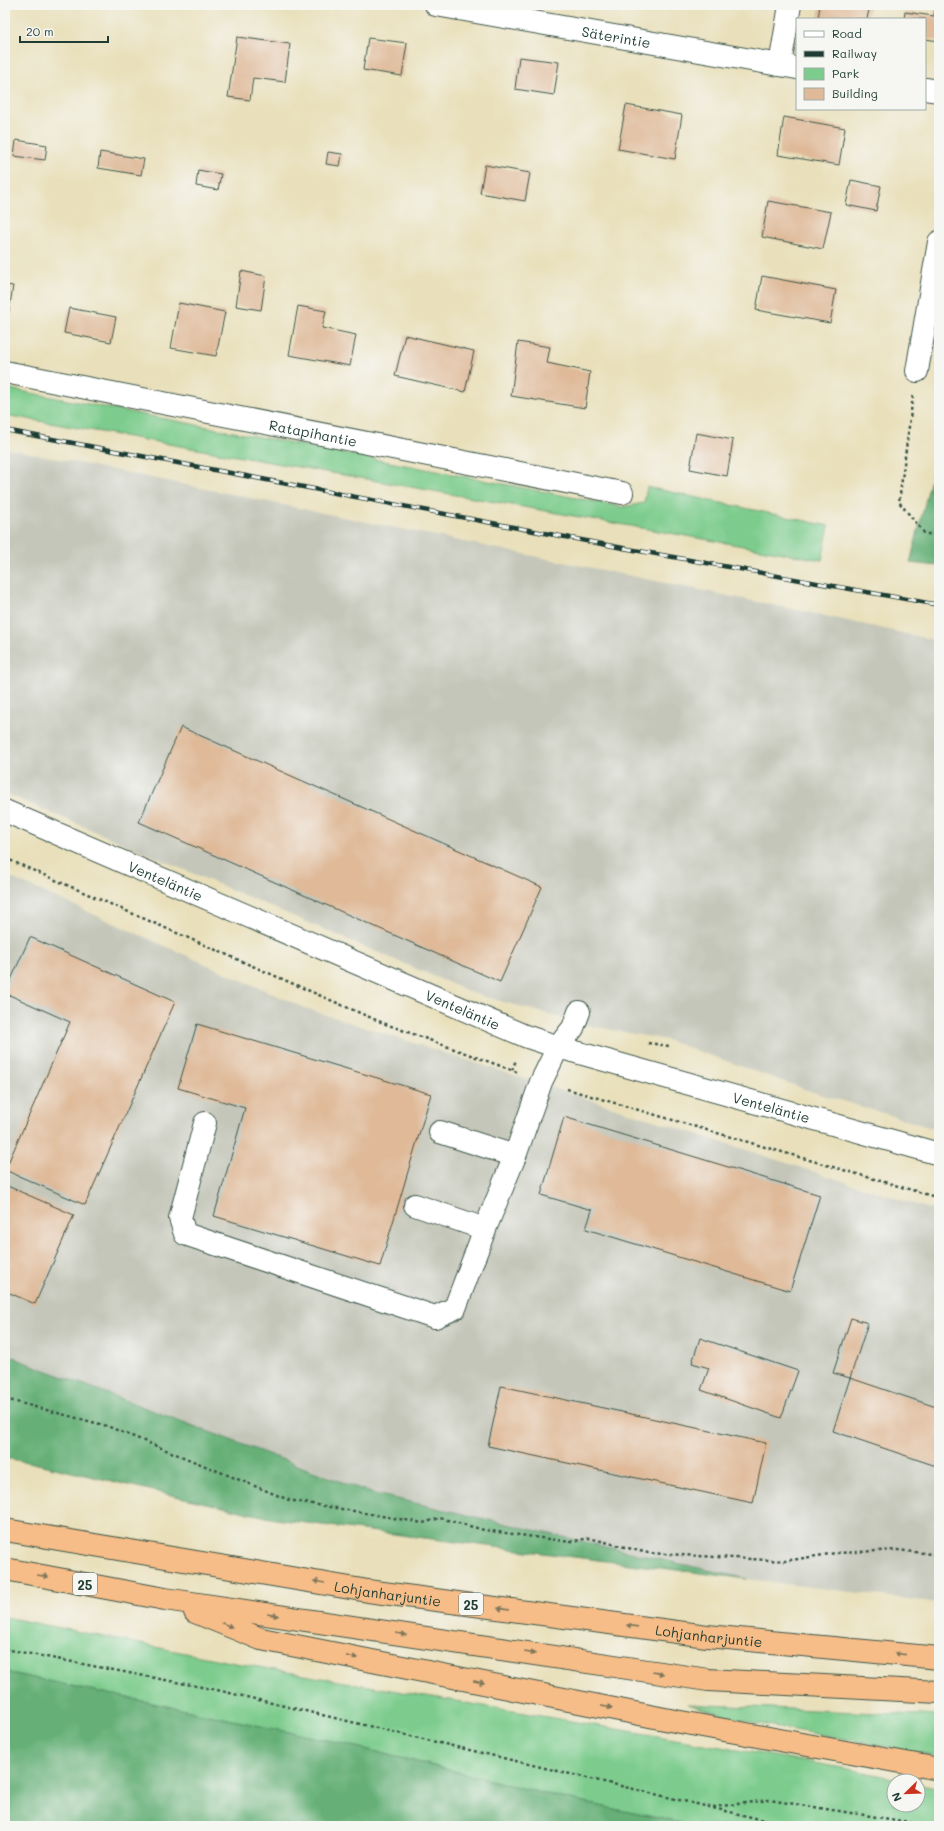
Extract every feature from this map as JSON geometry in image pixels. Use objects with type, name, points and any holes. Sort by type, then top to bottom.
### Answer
[{"type":"highway","name":"Lohjanharjuntie","points":[[5,1530],[368,1591],[707,1636],[939,1658]]},
{"type":"highway","name":"25","points":[[5,1569],[165,1599],[708,1680],[939,1692]]},
{"type":"highway","points":[[165,1599],[261,1639],[675,1721],[939,1769]]},
{"type":"street","points":[[788,67],[790,5]]},
{"type":"street","name":"Säterintie","points":[[444,6],[788,67]]},
{"type":"street","points":[[926,89],[939,91]]},
{"type":"street","points":[[917,371],[939,242]]},
{"type":"street","name":"Ratapihantie","points":[[5,372],[622,494]]},
{"type":"street","name":"Venteläntie","points":[[5,811],[350,962],[525,1036],[558,1047],[939,1154]]},
{"type":"street","points":[[205,1122],[180,1218],[186,1234],[435,1317],[455,1308],[515,1156],[541,1082],[558,1047],[572,1028],[578,1012]]},
{"type":"street","points":[[440,1132],[515,1156]]},
{"type":"street","points":[[415,1205],[485,1229]]},
{"type":"path","points":[[917,371],[899,502],[925,534],[939,534]]},
{"type":"path","points":[[5,858],[382,1023],[541,1082],[939,1198]]},
{"type":"path","points":[[5,1399],[107,1426],[289,1500],[423,1523],[440,1518],[484,1530],[570,1542],[589,1538],[648,1553],[785,1561],[836,1553],[898,1550],[939,1555]]},
{"type":"path","points":[[5,1650],[217,1690],[789,1826]]},
{"type":"path","points":[[710,1807],[770,1800],[934,1826]]},
{"type":"shaded area","points":[[5,448],[802,611],[939,641],[939,1130],[816,1093],[667,1040],[591,1026],[475,994],[5,793]]},
{"type":"shaded area","points":[[5,875],[305,1008],[939,1212],[939,1603],[747,1579],[371,1493],[24,1362],[5,1353]]},
{"type":"green space","points":[[5,388],[623,507],[644,503],[647,487],[829,526],[822,560],[5,415]]},
{"type":"green space","points":[[939,446],[939,566],[910,563]]},
{"type":"green space","points":[[5,1353],[24,1362],[371,1493],[747,1579],[275,1519],[33,1463],[5,1458]]},
{"type":"green space","points":[[5,1617],[235,1663],[886,1777],[886,1813],[926,1813],[926,1785],[939,1788],[939,1826],[696,1826],[566,1799],[341,1743],[5,1672]]},
{"type":"green space","points":[[5,1672],[341,1743],[566,1799],[696,1826],[5,1826]]},
{"type":"green space","points":[[687,1704],[939,1716],[939,1756],[745,1721]]},
{"type":"building","points":[[820,5],[870,5],[867,18],[818,18]]},
{"type":"building","points":[[936,5],[939,5],[939,41],[926,39],[926,18],[904,18],[905,12],[934,16]]},
{"type":"building","points":[[237,37],[290,44],[285,82],[253,78],[250,100],[228,97]]},
{"type":"building","points":[[368,38],[407,43],[402,76],[363,70]]},
{"type":"building","points":[[519,57],[559,62],[554,95],[515,89]]},
{"type":"building","points":[[626,105],[682,115],[675,159],[618,149]]},
{"type":"building","points":[[784,117],[845,128],[839,165],[778,155]]},
{"type":"building","points":[[16,140],[47,145],[45,160],[14,156]]},
{"type":"building","points":[[100,152],[144,159],[141,175],[98,168]]},
{"type":"building","points":[[328,152],[342,154],[340,166],[326,164]]},
{"type":"building","points":[[485,165],[530,173],[525,201],[480,193]]},
{"type":"building","points":[[198,170],[221,174],[218,190],[196,186]]},
{"type":"building","points":[[851,180],[881,186],[876,211],[846,205]]},
{"type":"building","points":[[768,201],[831,212],[823,249],[762,237]]},
{"type":"building","points":[[241,271],[266,276],[261,310],[236,306]]},
{"type":"building","points":[[762,276],[836,290],[830,323],[756,310]]},
{"type":"building","points":[[5,285],[13,286],[7,323],[5,323]]},
{"type":"building","points":[[179,303],[225,312],[216,356],[171,348]]},
{"type":"building","points":[[298,306],[326,311],[322,328],[356,335],[350,366],[289,355]]},
{"type":"building","points":[[69,308],[116,317],[111,342],[64,333]]},
{"type":"building","points":[[405,335],[474,351],[465,392],[395,376]]},
{"type":"building","points":[[518,342],[550,347],[547,363],[590,372],[585,408],[511,396]]},
{"type":"building","points":[[696,433],[733,440],[727,476],[690,469]]},
{"type":"building","points":[[181,727],[542,887],[500,982],[139,822]]},
{"type":"building","points":[[30,937],[175,1002],[85,1205],[5,1170],[70,1022],[5,993]]},
{"type":"building","points":[[197,1024],[431,1094],[380,1266],[214,1216],[245,1108],[178,1088]]},
{"type":"building","points":[[564,1117],[820,1195],[790,1291],[586,1229],[592,1210],[541,1195]]},
{"type":"building","points":[[5,1185],[74,1215],[35,1304],[5,1291]]},
{"type":"building","points":[[851,1318],[868,1323],[850,1378],[833,1373]]},
{"type":"building","points":[[700,1338],[798,1371],[781,1418],[701,1390],[709,1368],[692,1363]]},
{"type":"building","points":[[850,1378],[939,1408],[939,1467],[833,1431]]},
{"type":"building","points":[[501,1386],[766,1443],[753,1503],[488,1446]]},
{"type":"railway","points":[[5,430],[623,548],[939,605]]}]
